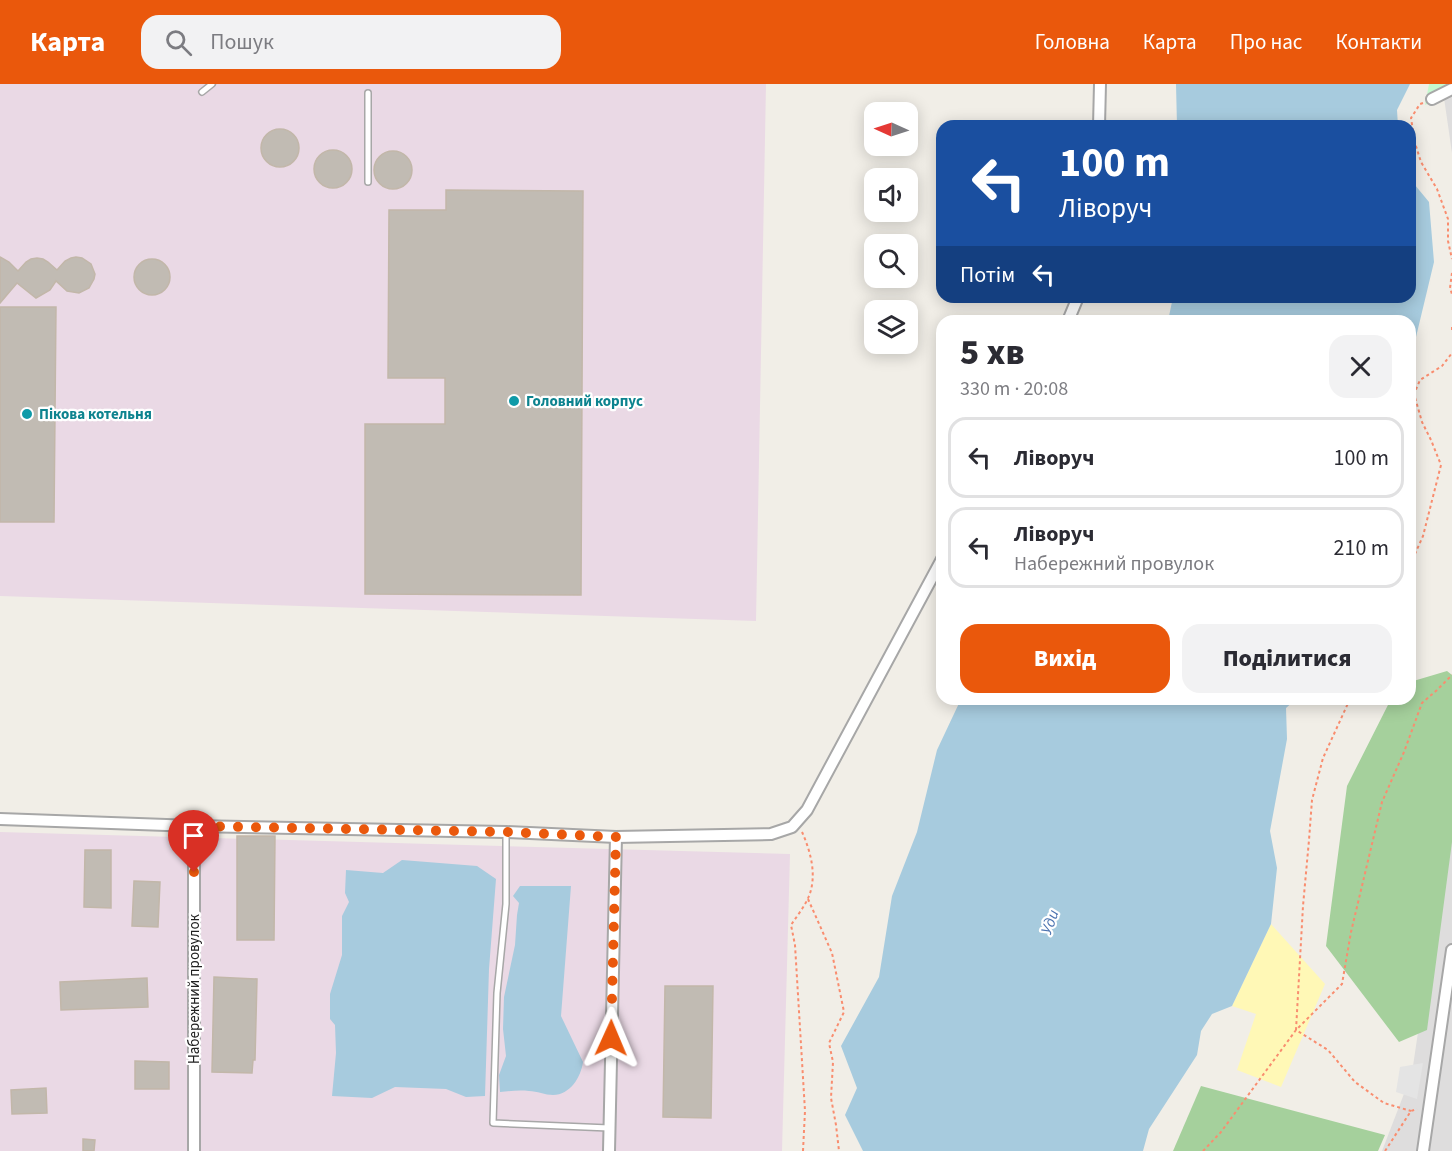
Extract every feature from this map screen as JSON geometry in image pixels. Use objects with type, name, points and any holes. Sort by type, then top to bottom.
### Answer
[{"type":"street","points":[[1098,120],[1100,84]]},
{"type":"street","points":[[1432,99],[1452,89]]},
{"type":"street","points":[[0,819],[616,837],[771,834],[792,827],[807,810],[936,570]]},
{"type":"street","name":"Набережний провулок","points":[[194,826],[194,1151]]},
{"type":"street","points":[[609,1151],[616,837]]},
{"type":"street","points":[[1423,1151],[1452,950]]},
{"type":"lane","points":[[202,92],[212,84]]},
{"type":"lane","points":[[368,93],[368,182]]},
{"type":"lane","points":[[506,832],[506,904],[497,993],[493,1123],[609,1128]]},
{"type":"path","points":[[1411,120],[1420,104],[1432,99]]},
{"type":"path","points":[[1416,146],[1421,162],[1437,189],[1448,219],[1448,241],[1452,259]]},
{"type":"path","points":[[1452,273],[1450,288],[1452,294]]},
{"type":"path","points":[[1416,389],[1420,380],[1442,366],[1452,353]]},
{"type":"path","points":[[1416,401],[1422,422],[1441,465],[1423,536],[1416,552]]},
{"type":"path","points":[[1203,1151],[1221,1132],[1296,1030],[1342,984],[1351,932],[1382,802],[1422,703],[1452,675]]},
{"type":"path","points":[[1296,1030],[1311,800],[1323,758],[1347,705]]},
{"type":"path","points":[[797,821],[812,860],[813,884],[808,899],[791,924],[795,945],[805,1111],[803,1151]]},
{"type":"path","points":[[808,899],[832,952],[844,1012],[829,1043],[832,1062],[831,1098],[839,1151]]},
{"type":"path","points":[[1296,1030],[1328,1050],[1355,1082],[1384,1103],[1411,1111]]},
{"type":"path","points":[[1385,1151],[1411,1111],[1428,1104]]},
{"type":"shaded area","points":[[0,84],[766,84],[756,621],[0,596]]},
{"type":"shaded area","points":[[1442,84],[1452,84],[1452,153]]},
{"type":"shaded area","points":[[1452,802],[1452,1151],[1382,1151],[1412,1073]]},
{"type":"shaded area","points":[[0,832],[790,854],[782,1151],[0,1151]]},
{"type":"shaded area","points":[[1423,1063],[1417,1099],[1396,1092],[1400,1067]]},
{"type":"green space","points":[[1429,84],[1452,84],[1452,93],[1425,105]]},
{"type":"green space","points":[[1447,671],[1452,675],[1452,842],[1427,1030],[1399,1042],[1326,946],[1347,786],[1388,705],[1416,705],[1416,680]]},
{"type":"green space","points":[[1201,1086],[1385,1135],[1378,1151],[1173,1151]]},
{"type":"sand","points":[[1271,924],[1325,984],[1281,1087],[1237,1070],[1256,1014],[1232,1006]]},
{"type":"water","points":[[1176,84],[1410,84],[1397,110],[1398,120],[1177,120]]},
{"type":"water","points":[[1416,186],[1429,202],[1434,262],[1416,337],[1416,315],[1169,315],[1172,303],[1416,303]]},
{"type":"water","name":"Уди","points":[[958,705],[1289,705],[1286,708],[1287,739],[1270,831],[1277,868],[1271,924],[1232,1006],[1212,1014],[1201,1031],[1197,1055],[1149,1129],[1143,1151],[863,1151],[845,1115],[857,1088],[841,1046],[879,977],[892,896],[917,832],[937,750]]},
{"type":"water","points":[[402,860],[477,866],[496,879],[489,969],[485,1096],[466,1097],[446,1089],[395,1087],[372,1098],[332,1096],[336,1053],[335,1025],[330,1019],[330,994],[342,955],[342,916],[349,902],[345,893],[346,870],[383,873]]},
{"type":"water","points":[[520,886],[571,886],[561,1016],[583,1062],[574,1084],[559,1094],[525,1091],[500,1092],[499,1075],[506,1056],[503,1029],[504,997],[515,945],[519,903],[513,896]]},
{"type":"building","points":[[280,129],[293,135],[299,148],[293,161],[280,167],[267,161],[261,148],[267,135]]},
{"type":"building","points":[[333,150],[346,156],[352,169],[346,182],[333,188],[320,182],[314,169],[320,156]]},
{"type":"building","points":[[393,151],[406,157],[412,170],[406,183],[393,189],[380,183],[374,170],[380,157]]},
{"type":"building","name":"Головний корпус","points":[[446,190],[583,191],[581,595],[365,594],[365,424],[445,424],[445,378],[388,378],[389,210],[446,210]]},
{"type":"building","points":[[0,257],[18,271],[31,259],[43,259],[57,270],[71,258],[82,258],[91,264],[95,274],[94,279],[89,288],[79,293],[67,291],[56,281],[50,290],[36,298],[17,283],[0,303]]},
{"type":"building","points":[[152,259],[165,264],[170,277],[165,290],[152,295],[139,290],[134,277],[139,264]]},
{"type":"building","name":"Пікова котельня","points":[[0,307],[56,307],[54,522],[0,522]]},
{"type":"building","points":[[237,836],[275,836],[274,940],[237,940]]},
{"type":"building","points":[[85,850],[111,850],[111,908],[84,907]]},
{"type":"building","points":[[134,881],[160,882],[158,927],[132,926]]},
{"type":"building","points":[[214,977],[257,979],[255,1060],[253,1060],[252,1073],[212,1072]]},
{"type":"building","points":[[147,978],[148,1007],[61,1010],[60,982]]},
{"type":"building","points":[[665,986],[713,986],[711,1118],[663,1117]]},
{"type":"building","points":[[135,1061],[169,1062],[169,1089],[135,1089]]},
{"type":"building","points":[[46,1088],[47,1113],[12,1114],[11,1090]]},
{"type":"building","points":[[83,1139],[95,1140],[94,1151],[83,1151]]},
{"type":"place","name":"Головний корпус","points":[[514,401]]},
{"type":"place","name":"Пікова котельня","points":[[27,414]]},
{"type":"route","points":[[194,872],[194,826],[506,832],[616,837],[611,1038]]}]
